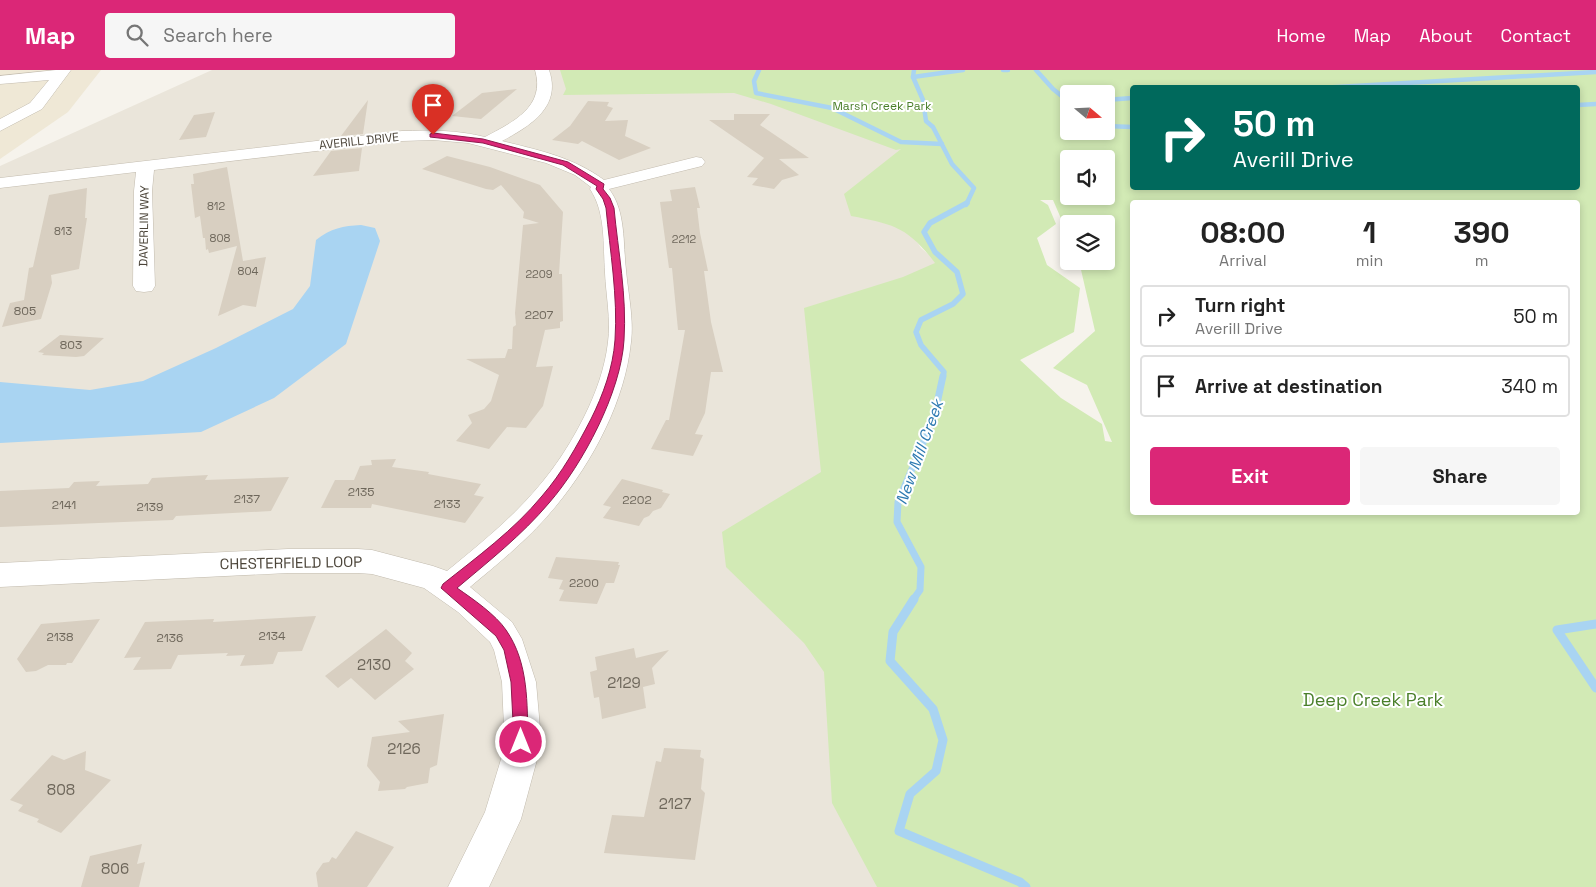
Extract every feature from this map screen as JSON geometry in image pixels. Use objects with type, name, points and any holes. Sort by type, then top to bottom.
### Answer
[{"type":"street","points":[[488,142],[521,123],[542,101],[547,83],[542,70]]},
{"type":"street","points":[[0,80],[62,72]]},
{"type":"street","points":[[0,126],[36,106],[62,72]]},
{"type":"street","name":"AVERILL DRIVE","points":[[0,183],[402,136],[451,136],[488,142],[566,163],[601,186]]},
{"type":"street","points":[[448,588],[511,535],[546,499],[581,450],[605,400],[618,355],[619,315],[610,208],[606,198],[599,189],[601,186],[696,162]]},
{"type":"street","name":"DAVERLIN WAY","points":[[144,286],[143,192],[146,166]]},
{"type":"street","name":"CHESTERFIELD LOOP","points":[[0,575],[358,560],[433,578],[469,603],[501,632],[510,649],[518,682],[522,728],[520,756],[516,774],[502,818],[468,887]]},
{"type":"shaded area","points":[[0,70],[101,70],[68,112],[0,159]]},
{"type":"shaded area","points":[[212,70],[910,70],[952,135],[897,152],[956,169],[910,231],[921,248],[957,279],[896,887],[0,887],[0,166]]},
{"type":"green space","name":"Deep Creek Park","points":[[560,70],[1596,70],[1596,887],[877,887],[832,803],[824,672],[804,643],[726,567],[722,532],[821,472],[804,308],[903,277],[935,263],[908,234],[889,225],[851,216],[844,194],[901,149],[896,150],[771,104],[734,93],[563,95],[566,89]],"holes":[[[1040,200],[1053,200],[1060,216],[1115,215],[1115,270],[1081,270],[1095,331],[1053,368],[1087,385],[1112,442],[1105,441],[1102,424],[1061,398],[1020,360],[1074,332],[1080,288],[1047,265],[1037,238],[1056,224],[1048,205]]]},
{"type":"water","points":[[361,225],[375,228],[380,241],[346,344],[274,398],[201,432],[0,443],[0,382],[90,390],[143,381],[216,348],[293,309],[310,286],[316,240],[337,228]]},
{"type":"building","points":[[517,89],[481,119],[452,116],[482,93]]},
{"type":"building","points":[[368,100],[363,134],[341,136]]},
{"type":"building","points":[[588,101],[609,102],[607,106],[613,108],[605,121],[628,120],[625,136],[651,148],[619,160],[582,141],[578,144],[552,140],[570,126]]},
{"type":"building","points":[[215,112],[206,137],[179,140],[194,115]]},
{"type":"building","points":[[734,114],[770,114],[760,125],[809,158],[779,159],[799,175],[782,180],[774,189],[752,185],[758,178],[747,177],[764,158],[709,120],[734,120]]},
{"type":"building","points":[[362,148],[359,171],[313,176],[331,151]]},
{"type":"building","points":[[447,156],[490,167],[540,185],[563,212],[559,274],[562,274],[563,321],[560,322],[560,328],[545,330],[536,367],[553,366],[543,406],[526,428],[507,427],[489,449],[456,441],[472,423],[468,415],[484,409],[491,401],[499,375],[466,359],[505,358],[508,349],[512,349],[513,327],[516,325],[515,313],[523,225],[539,223],[523,218],[524,212],[501,185],[493,190],[486,189],[422,169]]},
{"type":"building","points":[[227,167],[243,261],[266,257],[256,307],[243,305],[218,316],[237,246],[209,253],[208,249],[206,250],[200,216],[195,218],[191,184],[194,184],[193,174]]},
{"type":"building","points":[[695,187],[700,208],[697,208],[700,233],[708,271],[704,271],[711,322],[723,372],[711,372],[705,413],[695,434],[703,435],[693,456],[651,449],[666,420],[669,420],[685,330],[678,330],[672,268],[669,268],[660,202],[672,201],[670,190]]},
{"type":"building","points":[[87,188],[85,218],[87,218],[79,269],[51,275],[52,283],[41,319],[2,327],[10,303],[24,300],[29,268],[33,267],[49,195]]},
{"type":"building","points":[[60,335],[104,338],[84,356],[42,355],[44,353],[38,352]]},
{"type":"building","points":[[396,459],[392,467],[429,472],[428,474],[481,484],[474,495],[484,497],[465,523],[372,504],[371,508],[321,508],[335,480],[354,480],[360,466],[372,465],[371,460]]},
{"type":"building","points":[[208,475],[205,480],[289,477],[271,511],[176,516],[173,520],[0,527],[0,491],[69,488],[74,482],[100,481],[96,486],[148,484],[152,478]]},
{"type":"building","points":[[622,479],[663,490],[662,492],[670,494],[661,508],[644,518],[639,526],[603,518],[611,507],[603,505]]},
{"type":"building","points":[[556,557],[619,562],[618,565],[620,565],[614,583],[606,583],[597,604],[559,601],[564,590],[559,589],[563,580],[548,578]]},
{"type":"building","points":[[316,616],[302,651],[278,652],[273,664],[240,666],[245,655],[226,656],[228,653],[178,655],[171,669],[133,670],[141,657],[124,658],[145,622],[214,619],[213,622]]},
{"type":"building","points":[[100,619],[72,663],[48,665],[36,671],[26,672],[17,659],[41,624]]},
{"type":"building","points":[[386,629],[412,653],[405,661],[414,669],[375,700],[351,678],[338,688],[325,676]]},
{"type":"building","points":[[634,648],[636,658],[669,650],[652,668],[655,684],[643,687],[646,708],[602,719],[599,697],[594,698],[590,672],[597,670],[595,657]]},
{"type":"building","points":[[444,714],[437,765],[430,768],[428,783],[405,789],[378,791],[380,782],[367,766],[372,737],[410,732],[398,721]]},
{"type":"building","points":[[664,748],[701,750],[700,757],[704,759],[701,789],[705,793],[695,860],[604,853],[612,815],[644,817],[656,761],[661,762]]},
{"type":"building","points":[[86,751],[85,770],[111,780],[61,833],[37,822],[39,819],[18,811],[23,805],[10,800],[52,755],[64,760]]},
{"type":"building","points":[[356,831],[394,847],[367,887],[318,887],[316,873],[323,863],[329,862],[332,857],[336,859]]},
{"type":"building","points":[[142,844],[137,864],[145,862],[139,887],[81,887],[90,856]]},
{"type":"waterway","points":[[759,70],[754,81],[756,93],[832,108],[901,142],[942,144]]},
{"type":"waterway","name":"New Mill Creek","points":[[913,77],[914,70]]},
{"type":"waterway","points":[[913,77],[963,70]]},
{"type":"waterway","points":[[1003,70],[1008,70]]},
{"type":"waterway","points":[[1036,70],[1060,95]]},
{"type":"waterway","points":[[1372,85],[1596,72]]},
{"type":"waterway","name":"New Mill Creek","points":[[913,77],[923,100],[926,121],[933,127],[942,144]]},
{"type":"waterway","points":[[1115,99],[1130,98]]},
{"type":"waterway","points":[[1580,105],[1596,104]]},
{"type":"waterway","points":[[1115,126],[1130,127]]},
{"type":"waterway","name":"New Mill Creek","points":[[942,144],[952,164],[974,188],[967,203]]},
{"type":"waterway","name":"New Mill Creek","points":[[943,377],[944,372],[921,345],[916,332],[921,320],[953,304],[963,294],[957,272],[935,252],[924,232],[930,223],[967,203]]},
{"type":"waterway","name":"New Mill Creek","points":[[913,600],[920,590],[921,567],[897,522],[898,502],[934,417],[943,376]]},
{"type":"waterway","name":"New Mill Creek","points":[[914,599],[893,632],[890,661],[933,709],[943,740],[936,771],[910,794],[899,831],[1020,882],[1026,887]]},
{"type":"waterway","points":[[1596,624],[1557,630],[1596,688]]},
{"type":"route","points":[[433,135],[483,141],[566,163],[581,171],[601,186],[599,189],[606,198],[610,208],[620,341],[611,385],[605,400],[581,450],[546,499],[511,535],[448,588],[469,603],[501,632],[510,649],[516,665],[522,728],[521,742]]},
{"type":"park label","name":"Marsh Creek Park","points":[[882,106]]}]
